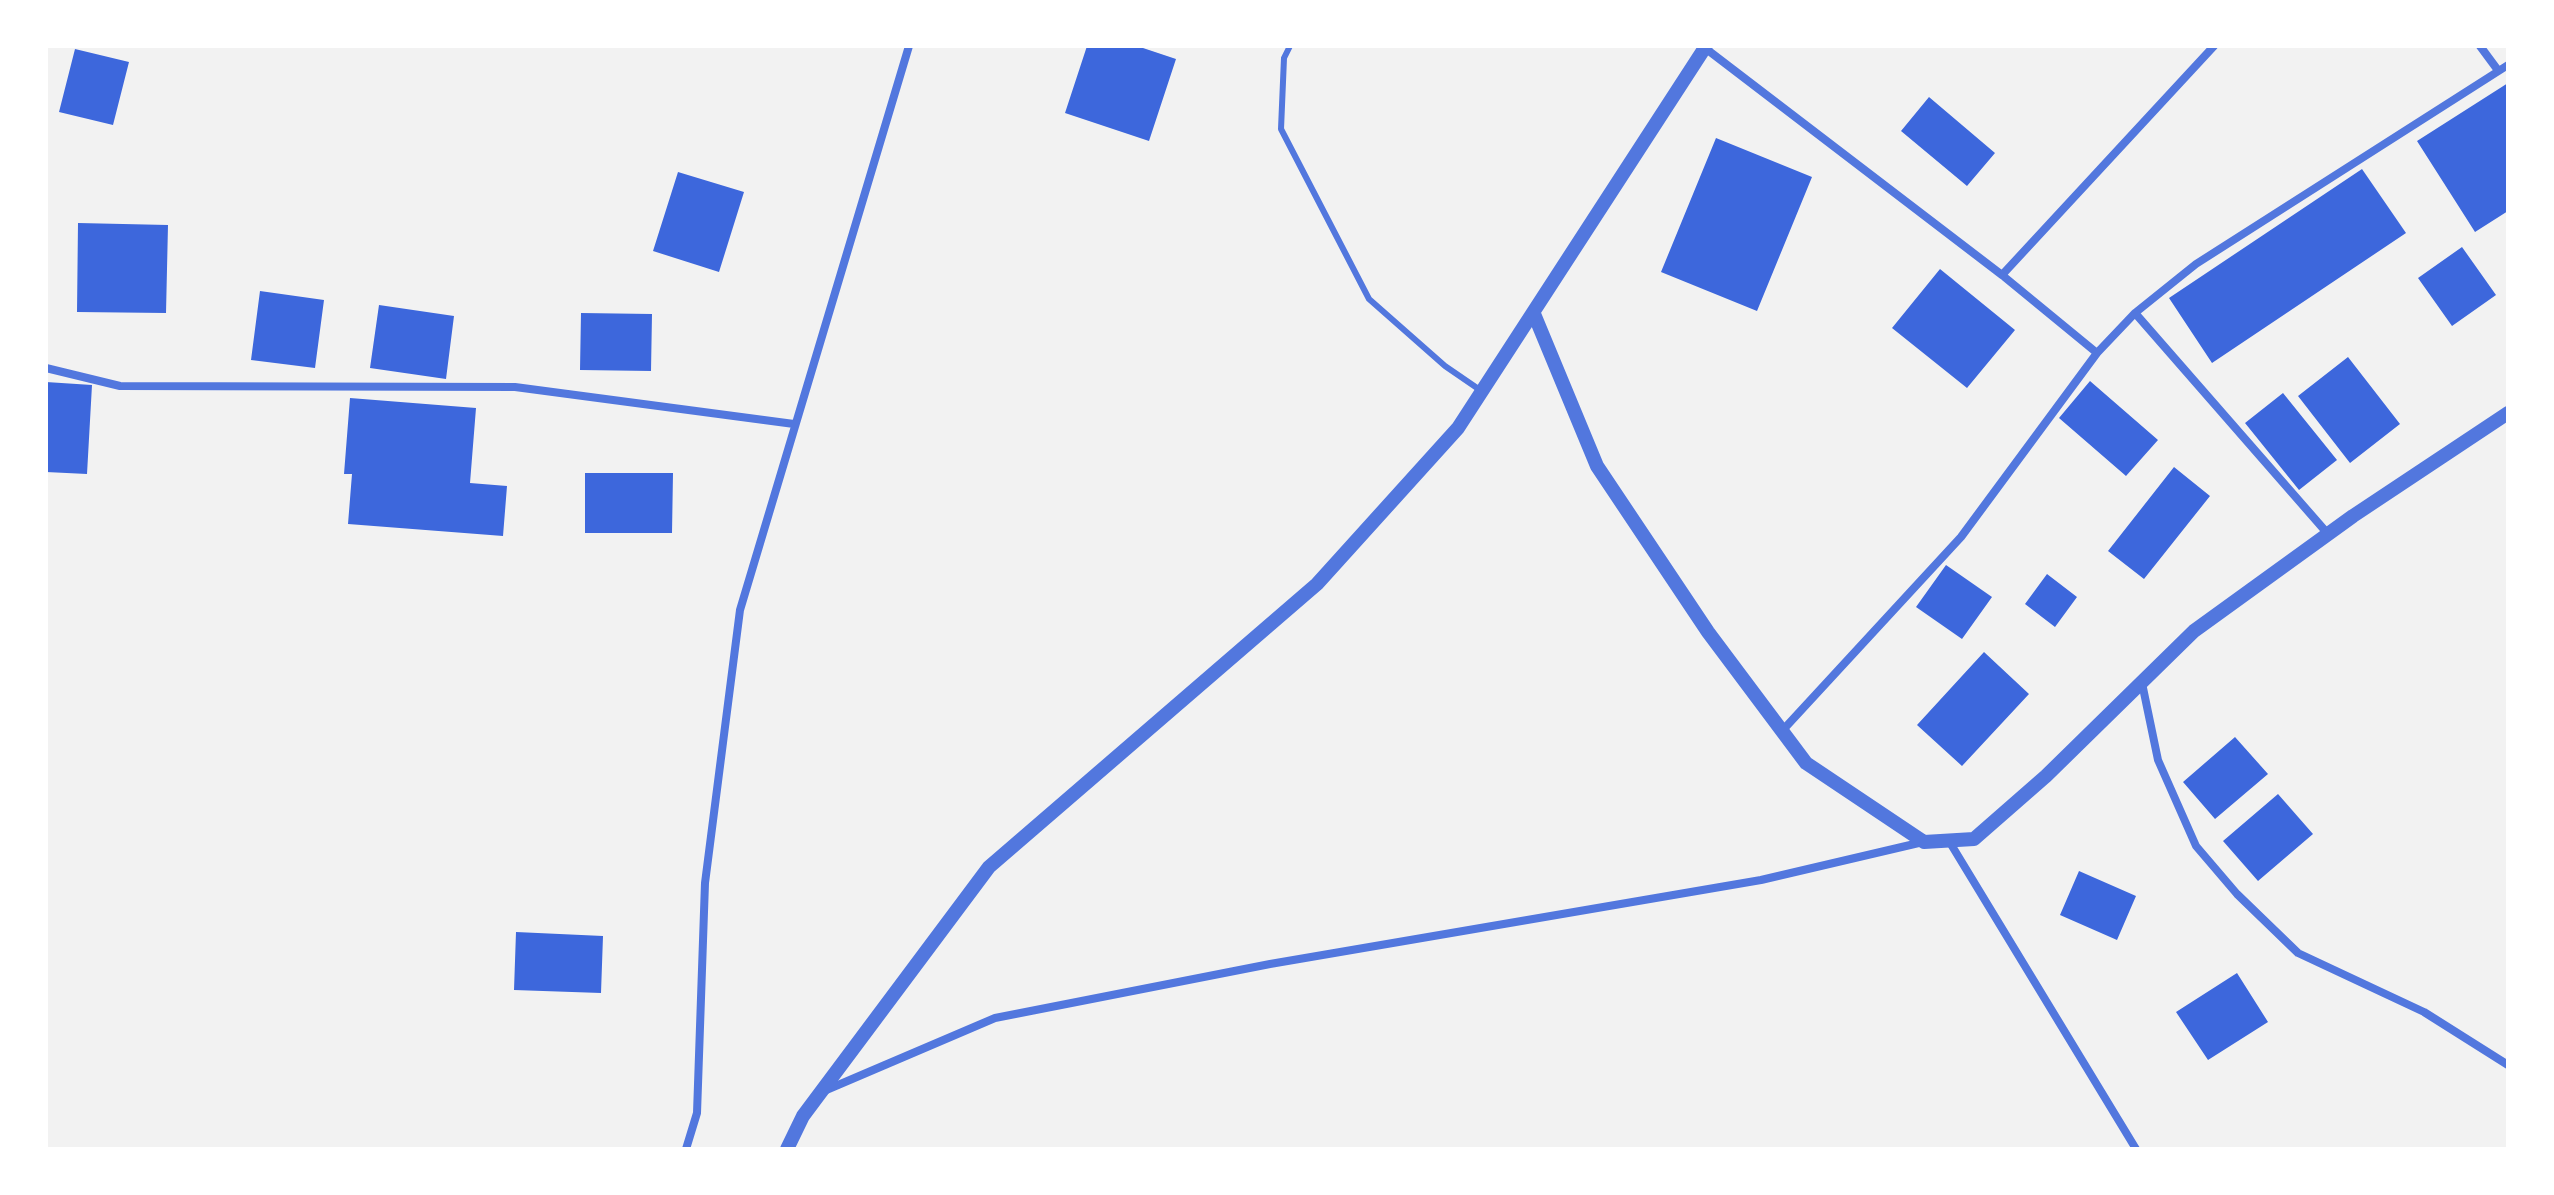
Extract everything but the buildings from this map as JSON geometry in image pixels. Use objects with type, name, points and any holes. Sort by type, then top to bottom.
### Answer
[{"type":"street","points":[[686,1149],[697,1113],[705,883],[740,610],[909,46]]},
{"type":"street","points":[[2002,275],[2214,46]]},
{"type":"street","points":[[2480,46],[2497,69]]},
{"type":"street","points":[[787,1149],[803,1116],[989,867],[1317,584],[1458,428],[1705,47],[2002,275],[2097,353]]},
{"type":"street","points":[[1782,731],[1961,537],[2097,353],[2135,313],[2196,264],[2497,69],[2508,65]]},
{"type":"street","points":[[2135,313],[2328,534]]},
{"type":"street","points":[[1534,314],[1597,466],[1708,632],[1806,763],[1924,842]]},
{"type":"street","points":[[46,368],[120,386],[515,387],[794,424]]},
{"type":"street","points":[[821,1092],[995,1018],[1300,959],[1761,880],[1924,842],[1974,839],[2046,776],[2194,631],[2328,534],[2508,413]]},
{"type":"street","points":[[2142,683],[2158,760],[2196,846],[2237,894],[2298,953],[2424,1012],[2508,1065]]},
{"type":"street","points":[[1949,840],[2136,1149]]},
{"type":"lane","points":[[1290,46],[1284,58],[1281,129],[1369,299],[1445,366],[1483,392]]}]
